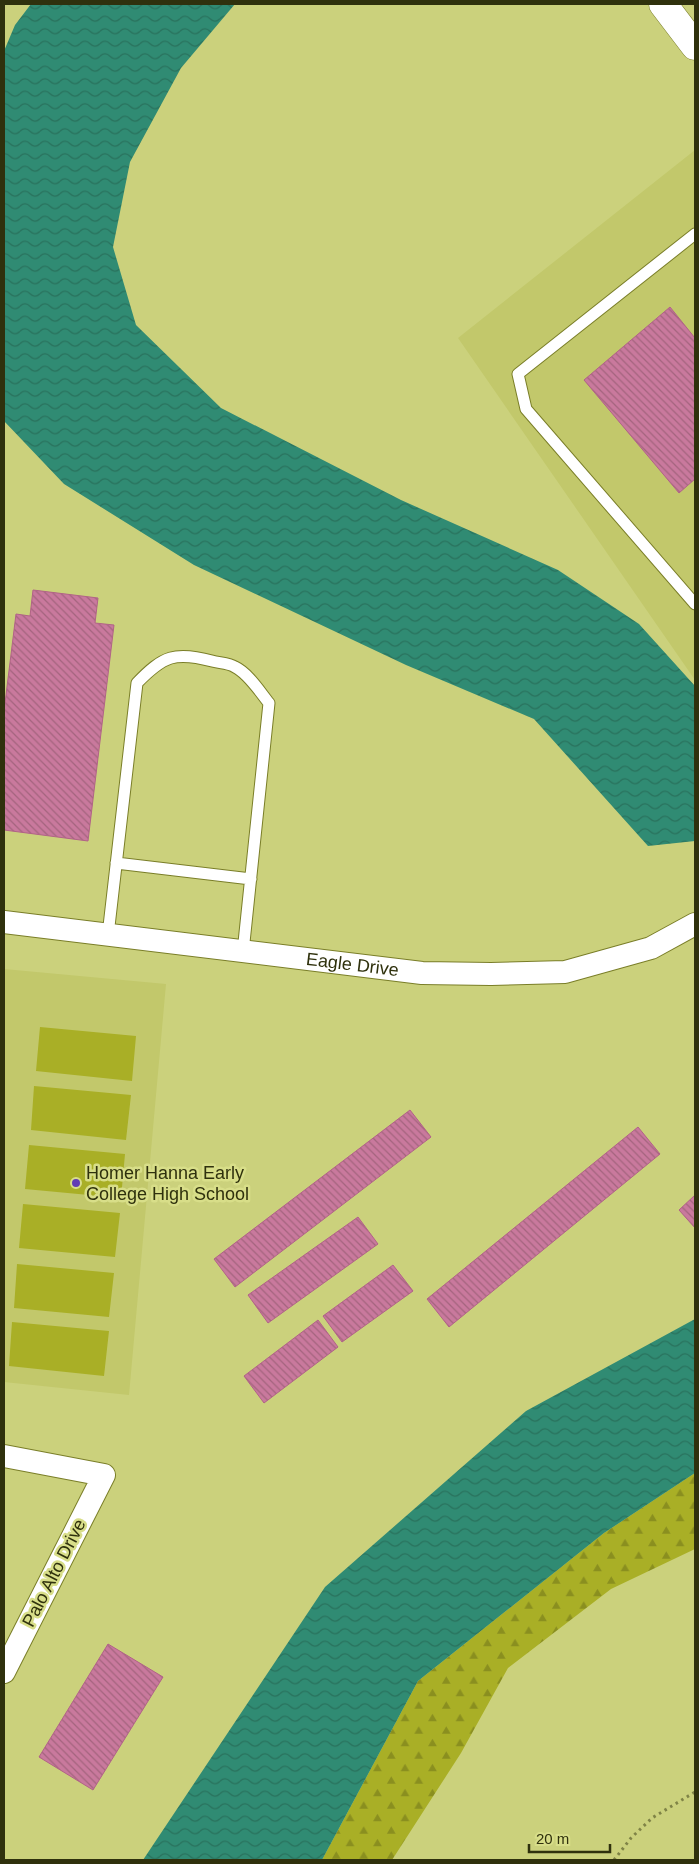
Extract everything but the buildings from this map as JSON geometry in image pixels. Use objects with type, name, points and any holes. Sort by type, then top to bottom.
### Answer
[{"type":"main road","points":[[662,4],[695,46]]},
{"type":"street","name":"Eagle Drive","points":[[4,922],[422,973],[491,974],[565,972],[651,948],[695,924]]},
{"type":"street","name":"Palo Alto Drive","points":[[4,1456],[104,1475],[4,1672]]},
{"type":"lane","points":[[695,234],[518,374],[526,408],[695,604]]},
{"type":"lane","points":[[108,935],[137,683],[151,668],[169,657],[192,656],[235,667],[254,683],[270,703],[243,952]]},
{"type":"lane","points":[[116,863],[251,880]]},
{"type":"path","points":[[614,1860],[631,1838],[652,1818],[695,1792]]},
{"type":"shaded area","points":[[695,150],[695,680],[458,338]]},
{"type":"shaded area","name":"Homer Hanna Early College High School","points":[[4,969],[166,984],[129,1395],[4,1382]]},
{"type":"green space","points":[[40,1027],[136,1036],[132,1081],[36,1071]]},
{"type":"green space","points":[[34,1086],[131,1095],[126,1140],[31,1130]]},
{"type":"green space","points":[[29,1145],[125,1154],[121,1198],[25,1189]]},
{"type":"green space","points":[[23,1204],[120,1213],[115,1257],[19,1248]]},
{"type":"green space","points":[[17,1264],[114,1273],[109,1317],[14,1308]]},
{"type":"green space","points":[[12,1322],[109,1331],[104,1376],[9,1366]]},
{"type":"green space","points":[[695,1473],[695,1549],[611,1589],[508,1668],[461,1753],[392,1860],[322,1860],[418,1681],[604,1533]]},
{"type":"water","points":[[31,4],[235,4],[181,68],[130,162],[113,247],[136,325],[221,408],[401,500],[558,570],[639,624],[695,686],[695,841],[648,846],[534,719],[406,665],[194,565],[64,484],[4,421],[4,51],[15,25]]},
{"type":"water","points":[[695,1319],[695,1473],[604,1533],[418,1681],[322,1860],[143,1860],[325,1587],[526,1411]]},
{"type":"place","name":"Homer Hanna Early College High School","points":[[76,1183]]}]
